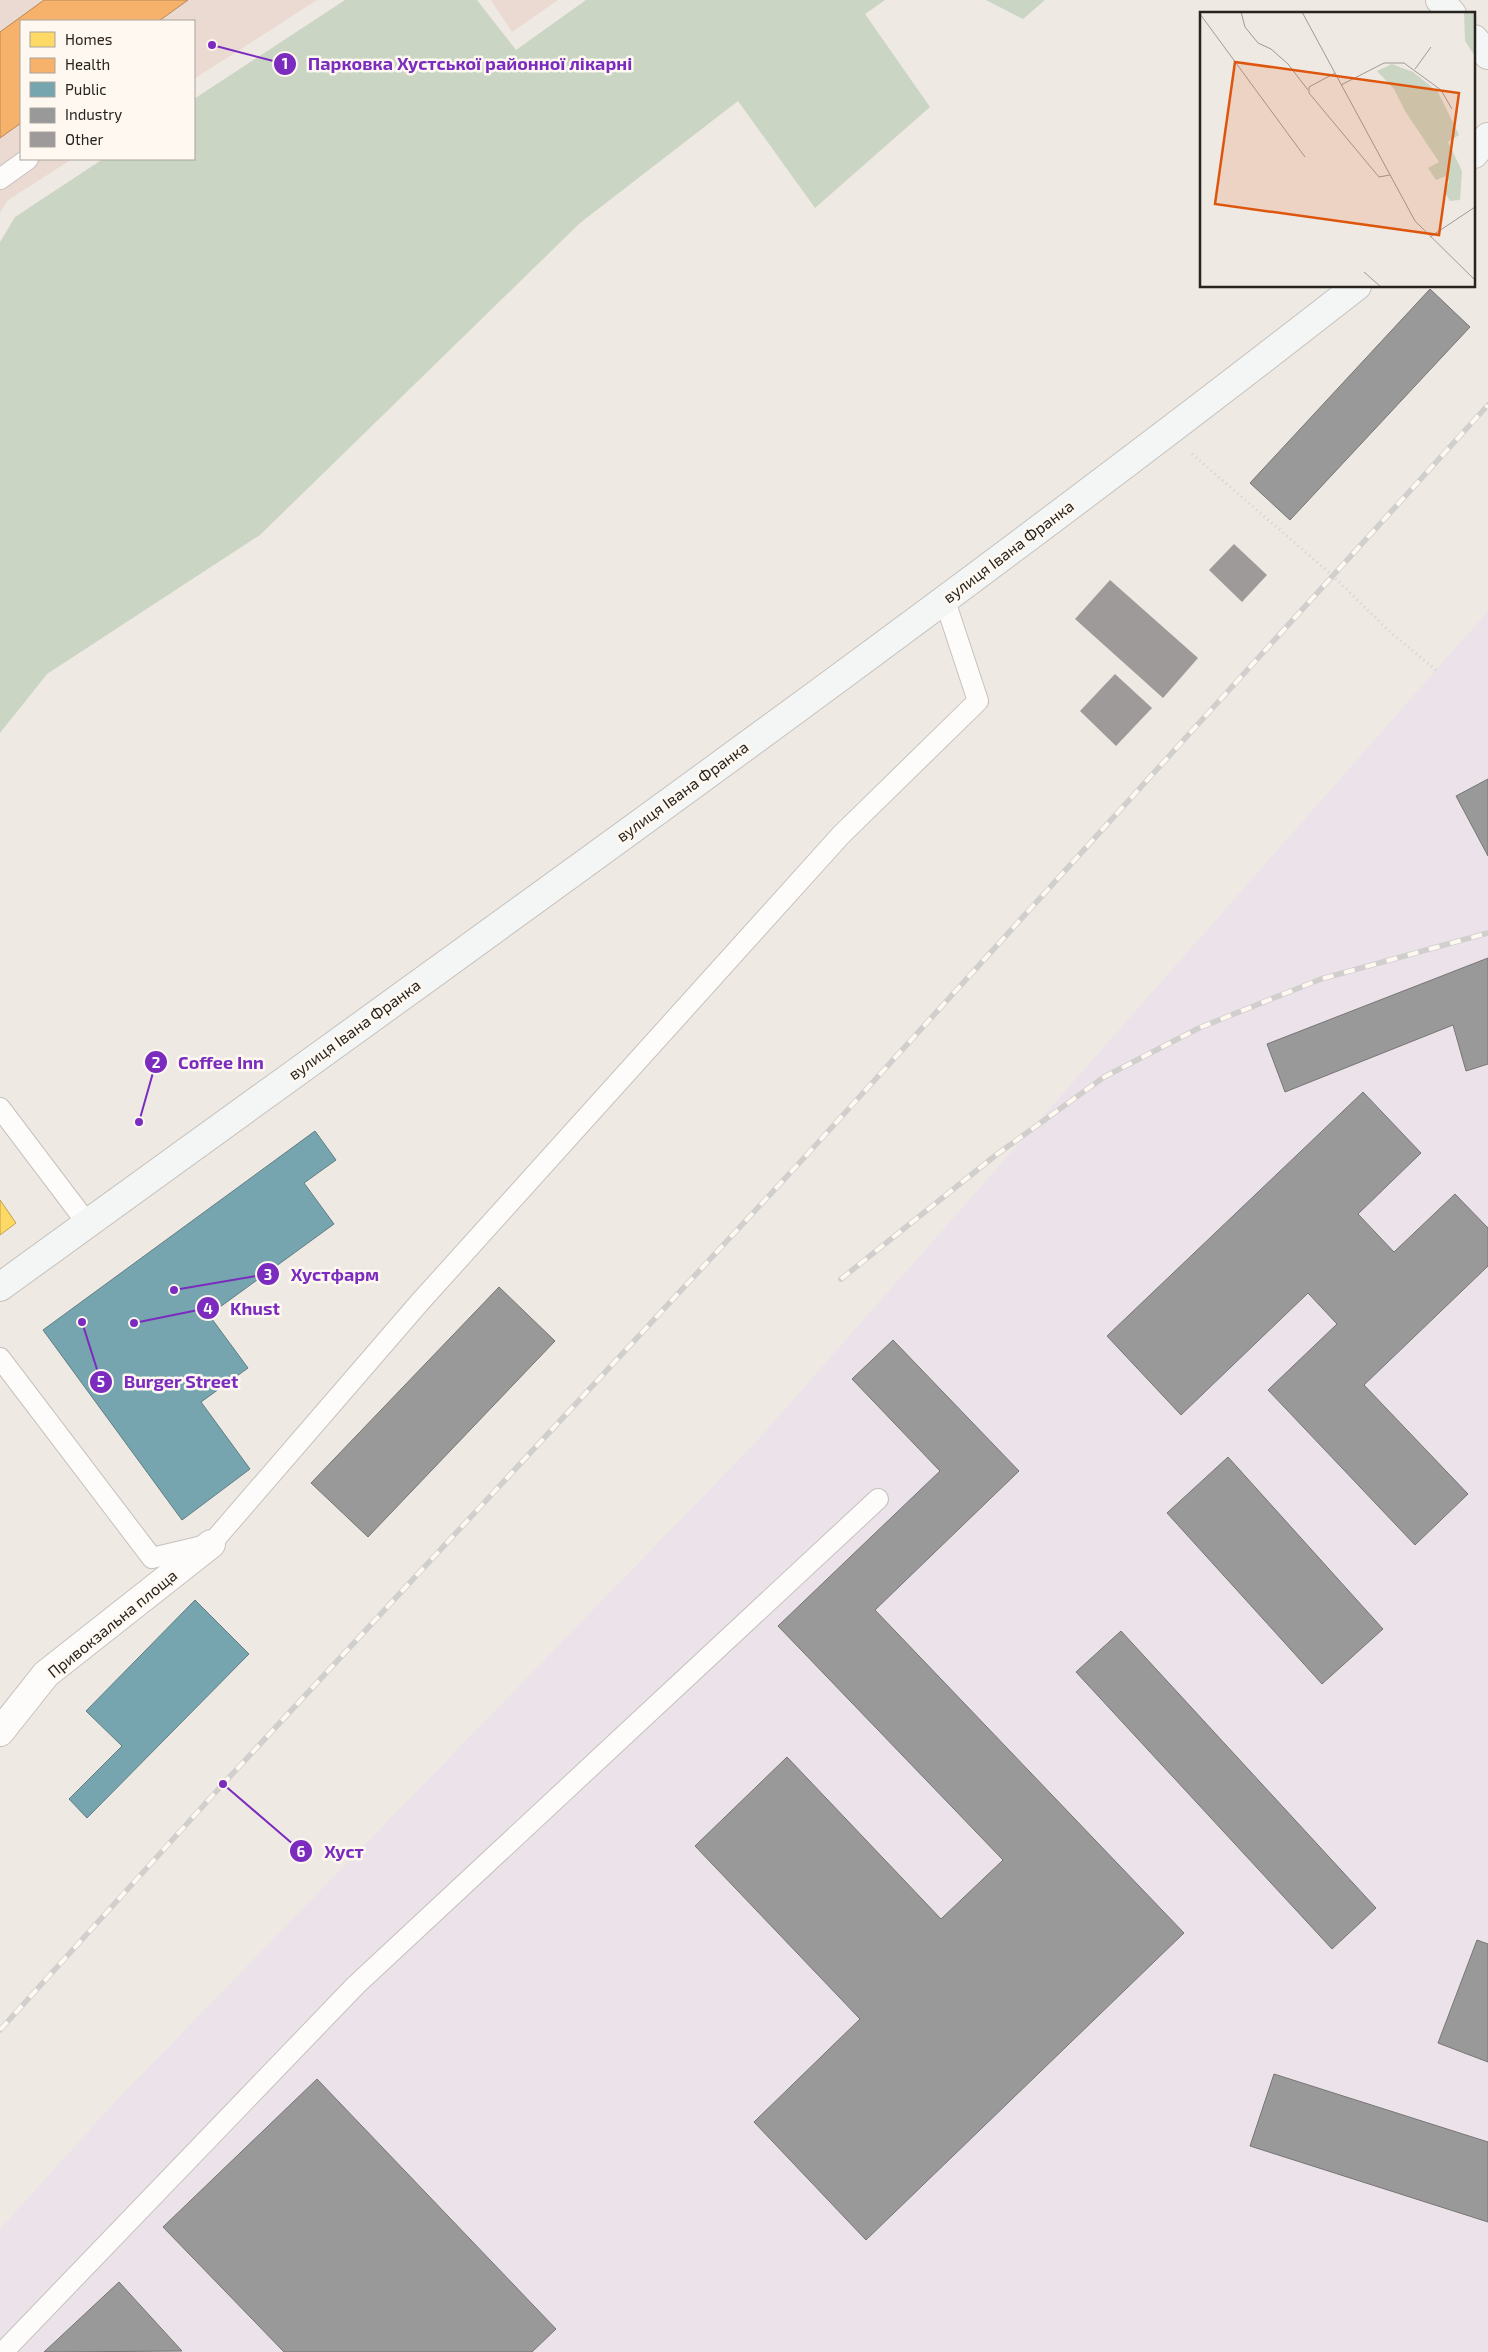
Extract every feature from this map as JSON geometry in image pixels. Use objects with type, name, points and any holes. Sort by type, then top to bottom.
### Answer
[{"type":"main road","points":[[1440,0],[1450,12]]},
{"type":"main road","points":[[1476,41],[1488,55]]},
{"type":"main road","points":[[1476,152],[1488,138]]},
{"type":"main road","name":"вулиця Івана Франка","points":[[0,1287],[944,598],[1167,433],[1354,288]]},
{"type":"street","name":"Привокзальна площа","points":[[0,1732],[46,1674],[211,1544]]},
{"type":"lane","points":[[0,179],[27,160]]},
{"type":"lane","points":[[0,1358],[152,1558],[211,1544],[420,1302],[834,843],[978,700],[944,598]]},
{"type":"lane","points":[[0,1108],[87,1223]]},
{"type":"lane","points":[[3,2352],[356,1985],[878,1499]]},
{"type":"path","points":[[1167,433],[1325,569],[1391,632],[1436,670]]},
{"type":"shaded area","points":[[0,0],[317,0],[195,78],[195,20],[20,20],[20,160],[70,160],[7,201],[0,213]]},
{"type":"shaded area","points":[[491,0],[558,0],[512,32]]},
{"type":"shaded area","points":[[1488,611],[1488,2352],[0,2352],[0,2229],[114,2103],[754,1444]]},
{"type":"green space","points":[[345,0],[477,0],[516,50],[586,0],[885,0],[865,14],[930,107],[815,208],[738,101],[580,223],[260,535],[47,674],[0,733],[0,242],[15,217],[101,160],[195,160],[195,98]]},
{"type":"green space","points":[[986,0],[1045,0],[1023,19]]},
{"type":"building: Homes","points":[[0,1200],[16,1223],[0,1235]]},
{"type":"building: Health","points":[[44,0],[188,0],[160,20],[20,20],[20,124],[0,138],[0,32]]},
{"type":"building: Public","points":[[315,1131],[336,1160],[304,1183],[334,1224],[209,1315],[248,1368],[201,1402],[250,1469],[182,1520],[43,1330]]},
{"type":"building: Public","points":[[195,1600],[249,1654],[87,1818],[69,1799],[122,1746],[86,1711]]},
{"type":"building: Industry","points":[[1430,289],[1470,327],[1290,520],[1250,483]]},
{"type":"building: Industry","points":[[1488,779],[1488,856],[1456,796]]},
{"type":"building: Industry","points":[[1488,958],[1488,1064],[1466,1071],[1453,1025],[1285,1092],[1267,1044]]},
{"type":"building: Industry","points":[[1363,1092],[1421,1153],[1358,1214],[1394,1252],[1455,1194],[1488,1228],[1488,1266],[1364,1385],[1468,1494],[1415,1545],[1268,1390],[1337,1324],[1308,1293],[1181,1415],[1107,1336]]},
{"type":"building: Industry","points":[[499,1287],[555,1341],[368,1537],[311,1483]]},
{"type":"building: Industry","points":[[893,1340],[1019,1471],[875,1610],[1184,1933],[866,2240],[754,2122],[860,2019],[695,1846],[787,1757],[941,1919],[1003,1860],[778,1626],[940,1471],[852,1379]]},
{"type":"building: Industry","points":[[1228,1457],[1383,1629],[1322,1684],[1167,1513]]},
{"type":"building: Industry","points":[[1121,1631],[1376,1908],[1332,1949],[1076,1672]]},
{"type":"building: Industry","points":[[1477,1940],[1488,1944],[1488,2062],[1438,2043]]},
{"type":"building: Industry","points":[[1274,2074],[1488,2142],[1488,2222],[1250,2146]]},
{"type":"building: Industry","points":[[317,2079],[556,2329],[532,2352],[284,2352],[163,2227]]},
{"type":"building: Industry","points":[[119,2282],[182,2351],[44,2352]]},
{"type":"building: Other","points":[[1234,544],[1267,575],[1242,602],[1209,570]]},
{"type":"building: Other","points":[[1110,580],[1198,658],[1163,698],[1075,619]]},
{"type":"building: Other","points":[[1115,674],[1152,708],[1116,746],[1080,711]]},
{"type":"railway","points":[[0,2030],[223,1784],[803,1159],[1488,405]]},
{"type":"railway","points":[[841,1279],[996,1155],[1104,1077],[1199,1028],[1321,979],[1488,933]]},
{"type":"place","name":"Парковка Хустської районної лікарні","points":[[212,45]]},
{"type":"place","name":"Coffee Inn","points":[[139,1122]]},
{"type":"place","name":"Хустфарм","points":[[174,1290]]},
{"type":"place","name":"Burger Street","points":[[82,1322]]},
{"type":"place","name":"Khust","points":[[134,1323]]},
{"type":"place","name":"Хуст","points":[[223,1784]]}]
